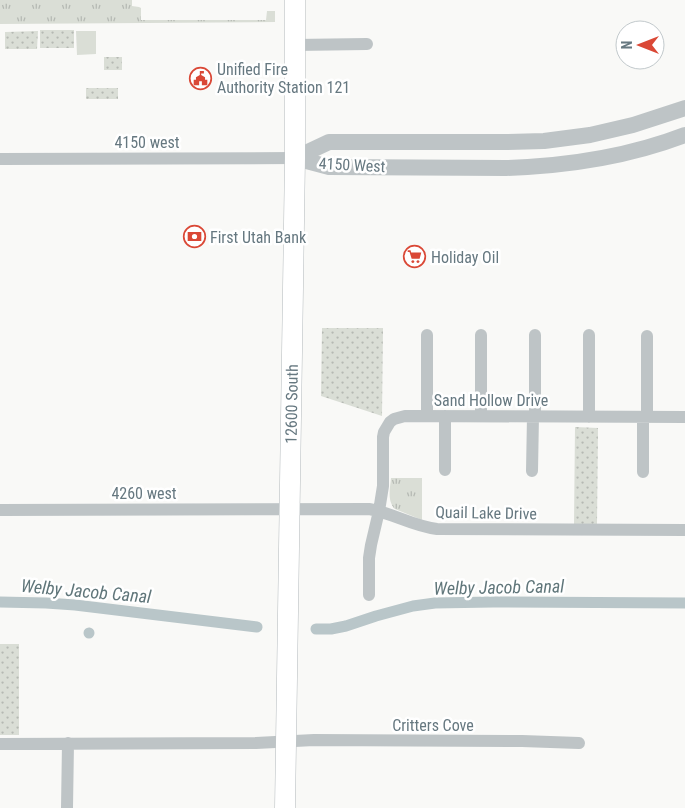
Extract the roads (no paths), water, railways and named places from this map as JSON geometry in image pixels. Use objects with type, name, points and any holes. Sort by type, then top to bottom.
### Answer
[{"type":"main road","name":"12600 South","points":[[285,808],[295,158],[295,0]]},
{"type":"street","points":[[295,45],[367,44]]},
{"type":"street","name":"4150 West","points":[[295,158],[329,142],[516,142],[567,138],[590,135],[633,125],[685,108]]},
{"type":"street","name":"4150 West","points":[[295,158],[329,167],[532,167],[560,165],[609,157],[658,145],[685,135]]},
{"type":"street","name":"4150 west","points":[[0,158],[295,158]]},
{"type":"street","points":[[427,335],[427,416]]},
{"type":"street","points":[[481,335],[481,416]]},
{"type":"street","points":[[532,471],[535,335]]},
{"type":"street","points":[[589,335],[589,417]]},
{"type":"street","points":[[643,472],[647,336]]},
{"type":"street","points":[[444,470],[445,416]]},
{"type":"street","name":"Sand Hollow Drive","points":[[380,511],[383,486],[383,437],[386,426],[399,417],[685,418]]},
{"type":"street","name":"4260 west","points":[[0,510],[289,508]]},
{"type":"street","name":"Quail Lake Drive","points":[[289,508],[380,511],[418,526],[437,529],[685,530]]},
{"type":"street","points":[[369,595],[369,558],[380,511]]},
{"type":"street","name":"Critters Cove","points":[[0,744],[256,743],[314,740],[579,743]]},
{"type":"street","points":[[67,808],[68,743]]},
{"type":"water","points":[[87,628],[91,628],[94,633],[93,637],[87,638],[84,635],[84,631]]},
{"type":"waterway","name":"Welby Jacob Canal","points":[[0,602],[75,605],[257,627]]},
{"type":"waterway","name":"Welby Jacob Canal","points":[[316,629],[346,626],[413,606],[435,603],[685,603]]},
{"type":"place","name":"Unified Fire Authority Station 121","points":[[201,78]]},
{"type":"place","name":"First Utah Bank","points":[[194,237]]},
{"type":"place","name":"Holiday Oil","points":[[415,257]]}]
